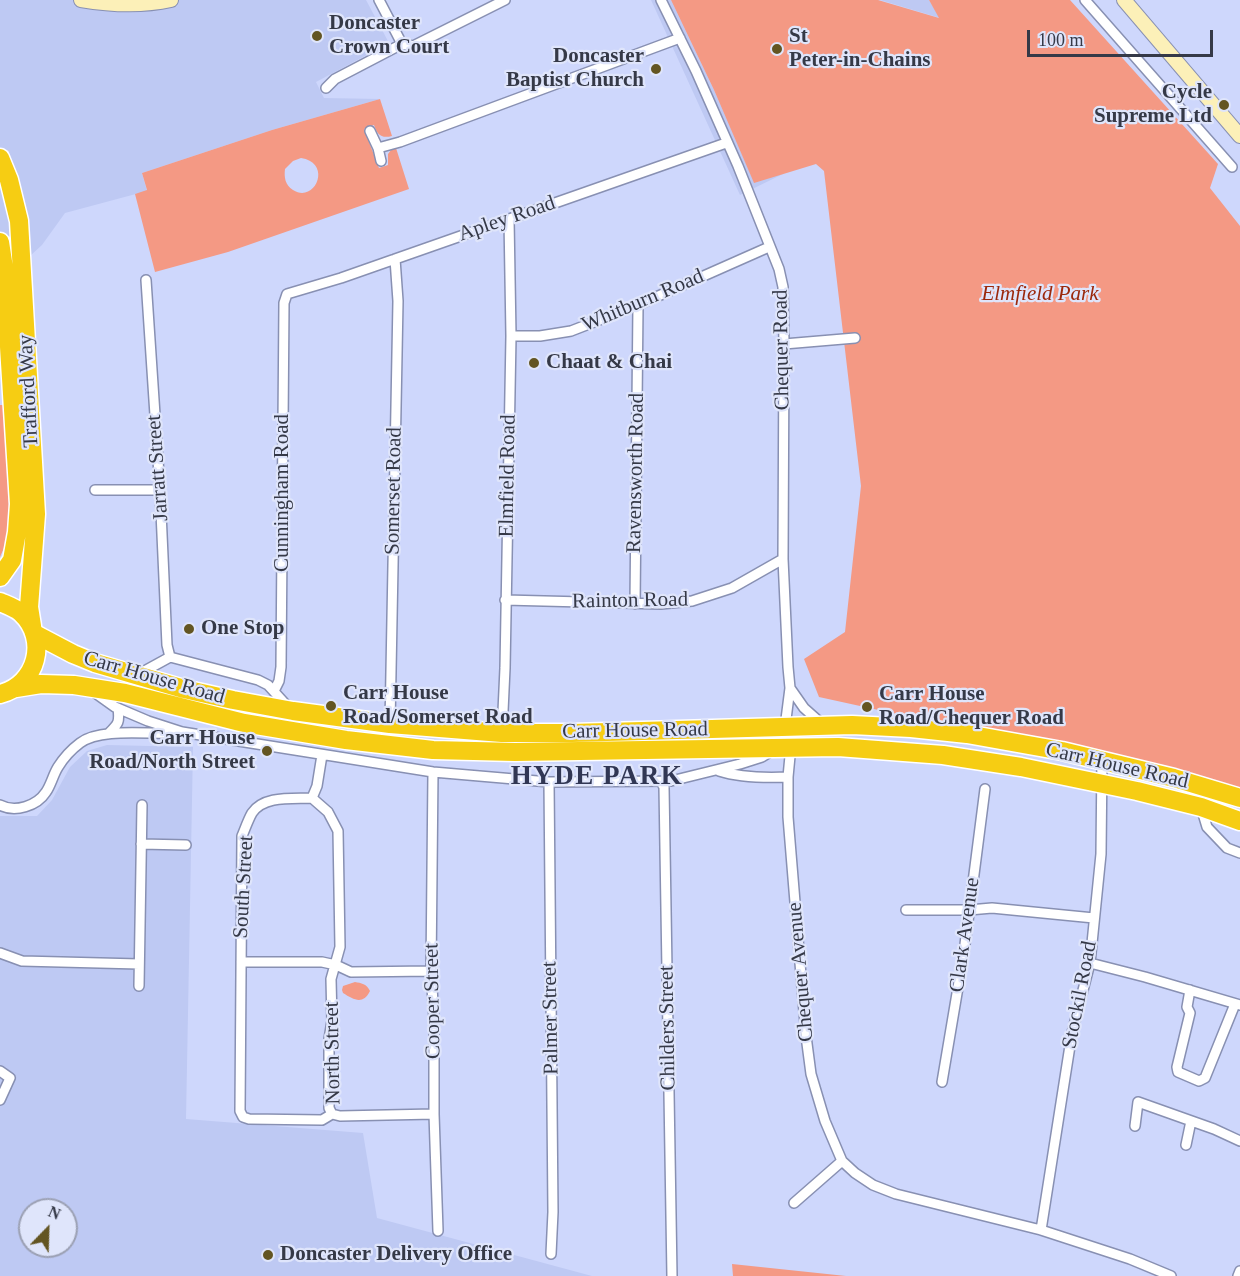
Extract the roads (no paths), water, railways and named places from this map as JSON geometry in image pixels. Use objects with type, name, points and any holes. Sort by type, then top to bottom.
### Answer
[{"type":"highway","name":"Trafford Way","points":[[0,158],[9,180],[19,221],[36,514],[29,607],[38,647],[34,667],[26,679],[7,695]]},
{"type":"highway","name":"Trafford Way","points":[[0,242],[4,268],[19,504],[12,560],[0,578]]},
{"type":"highway","name":"Carr House Road","points":[[0,602],[20,612],[33,630],[73,654],[95,663],[223,698],[293,711],[390,724],[502,733],[824,726],[911,728],[967,734],[1102,759],[1240,798]]},
{"type":"highway","name":"Carr House Road","points":[[7,695],[41,684],[74,685],[125,693],[244,723],[346,740],[433,750],[515,752],[838,747],[943,755],[1021,766],[1101,783],[1201,807],[1240,821]]},
{"type":"street","points":[[81,0],[129,5],[153,4],[171,0]]},
{"type":"street","points":[[326,88],[335,79],[402,44],[413,46],[505,0]]},
{"type":"street","name":"Chequer Road","points":[[661,0],[696,71],[738,166],[779,269],[783,287],[783,559],[790,688],[785,727]]},
{"type":"street","points":[[1085,0],[1232,166]]},
{"type":"street","points":[[1124,0],[1240,136]]},
{"type":"street","points":[[381,1],[402,44]]},
{"type":"street","points":[[378,148],[400,142],[680,39]]},
{"type":"street","points":[[370,131],[381,160]]},
{"type":"street","name":"Apley Road","points":[[287,294],[341,278],[726,143]]},
{"type":"street","name":"Elmfield Road","points":[[502,733],[511,336],[509,219]]},
{"type":"street","name":"Whitburn Road","points":[[511,336],[540,336],[571,331],[638,305],[770,247]]},
{"type":"street","name":"Somerset Road","points":[[390,724],[398,301],[395,259]]},
{"type":"street","name":"Jarratt Street","points":[[146,280],[160,490],[167,645],[170,657]]},
{"type":"street","name":"Cunningham Road","points":[[274,691],[279,681],[281,667],[284,303],[287,294]]},
{"type":"street","name":"Ravensworth Road","points":[[635,604],[638,305]]},
{"type":"street","points":[[784,344],[855,338]]},
{"type":"street","points":[[95,490],[160,490]]},
{"type":"street","name":"Rainton Road","points":[[505,600],[635,604],[692,601],[732,588],[783,559]]},
{"type":"street","points":[[136,675],[170,657],[258,680],[268,685],[293,711]]},
{"type":"street","points":[[88,687],[118,708],[182,732],[433,772],[549,782],[662,782],[680,780],[762,757],[778,748]]},
{"type":"street","points":[[790,688],[804,708],[824,726]]},
{"type":"street","points":[[108,734],[118,724],[120,718],[118,708]]},
{"type":"street","points":[[0,805],[14,808],[25,807],[35,802],[45,794],[58,766],[81,742],[116,732],[165,734],[182,732]]},
{"type":"street","name":"Chequer Avenue","points":[[796,748],[790,756],[788,817],[807,1046],[811,1074],[825,1121],[842,1161],[873,1185],[896,1194],[1041,1230],[1130,1259],[1171,1276]]},
{"type":"street","points":[[312,798],[317,786],[322,755]]},
{"type":"street","name":"Stockil Road","points":[[1041,1230],[1072,1033],[1090,963],[1101,854],[1102,759]]},
{"type":"street","points":[[717,770],[759,778],[788,777]]},
{"type":"street","name":"Cooper Street","points":[[433,772],[431,971],[438,1231]]},
{"type":"street","name":"Palmer Street","points":[[549,782],[553,1212],[551,1254]]},
{"type":"street","name":"Childers Street","points":[[662,782],[664,787],[672,1276]]},
{"type":"street","name":"Clark Avenue","points":[[942,1082],[964,952],[985,789]]},
{"type":"street","name":"South Street","points":[[312,798],[288,798],[268,802],[252,814],[242,836],[240,1111],[249,1119],[321,1120],[332,1114]]},
{"type":"street","name":"North Street","points":[[312,798],[328,812],[338,831],[340,947],[331,980],[329,1108],[332,1114],[340,1116],[434,1114]]},
{"type":"street","points":[[139,986],[142,805]]},
{"type":"street","name":"Carr House Road","points":[[1201,807],[1208,827],[1227,848],[1240,853]]},
{"type":"street","points":[[141,844],[186,845]]},
{"type":"street","points":[[906,910],[992,908],[1094,918]]},
{"type":"street","points":[[0,953],[22,961],[139,964]]},
{"type":"street","name":"South Street","points":[[241,962],[336,964]]},
{"type":"street","points":[[1090,963],[1190,990],[1238,1004],[1205,1078],[1199,1081],[1178,1072],[1177,1067],[1190,1013],[1187,1007],[1190,990]]},
{"type":"street","name":"North Street","points":[[336,964],[351,972],[431,971]]},
{"type":"street","points":[[0,1071],[10,1078],[0,1100]]},
{"type":"street","points":[[1135,1126],[1138,1102],[1214,1129],[1240,1141]]},
{"type":"street","points":[[1186,1145],[1191,1121]]},
{"type":"street","points":[[794,1203],[842,1161]]},
{"type":"street","points":[[1238,1276],[1240,1271]]},
{"type":"place","name":"Doncaster Crown Court","points":[[317,36]]},
{"type":"place","name":"St Peter-in-Chains","points":[[777,49]]},
{"type":"place","name":"Doncaster Baptist Church","points":[[656,69]]},
{"type":"place","name":"Cycle Supreme Ltd","points":[[1224,105]]},
{"type":"place","name":"Chaat & Chai","points":[[534,363]]},
{"type":"place","name":"One Stop","points":[[189,629]]},
{"type":"place","name":"Carr House Road/Somerset Road","points":[[331,706]]},
{"type":"place","name":"Carr House Road/Chequer Road","points":[[867,707]]},
{"type":"place","name":"Carr House Road/North Street","points":[[267,751]]},
{"type":"place","name":"Doncaster Delivery Office","points":[[268,1255]]},
{"type":"district","name":"HYDE PARK","points":[[597,777]]},
{"type":"park label","name":"Elmfield Park","points":[[1040,294]]}]
